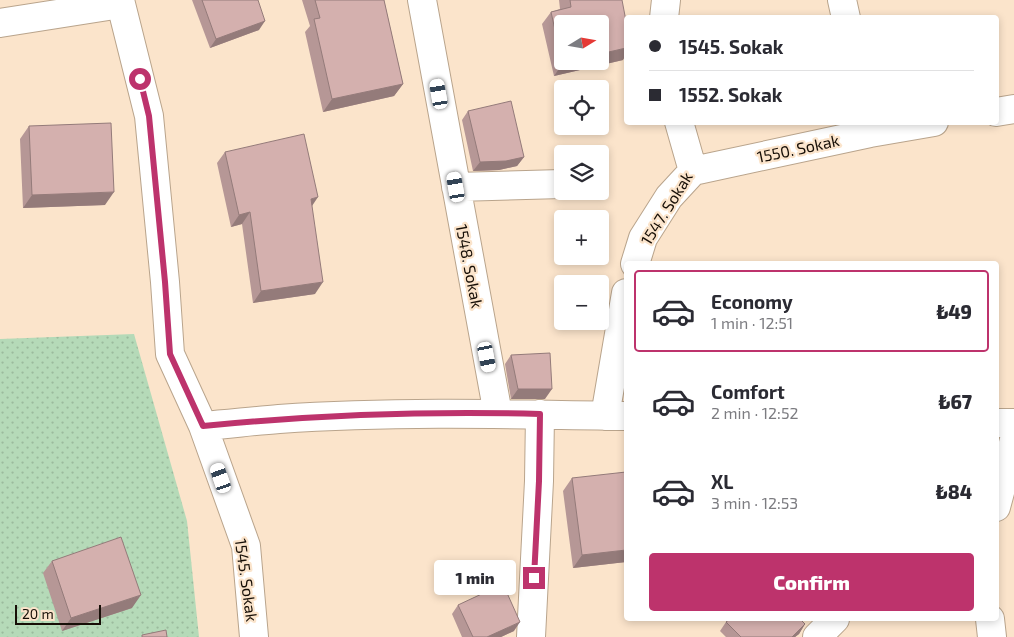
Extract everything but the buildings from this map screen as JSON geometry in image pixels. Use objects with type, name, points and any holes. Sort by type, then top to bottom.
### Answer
[{"type":"street","name":"1548. Sokak","points":[[422,0],[498,414]]},
{"type":"street","points":[[664,15],[666,0]]},
{"type":"street","points":[[842,0],[845,15]]},
{"type":"street","points":[[0,23],[121,2]]},
{"type":"street","name":"1545. Sokak","points":[[121,2],[149,116],[170,354],[203,426],[246,546],[254,637]]},
{"type":"street","points":[[999,112],[1014,109]]},
{"type":"street","name":"1547. Sokak","points":[[636,261],[643,238],[669,198],[692,171],[680,125]]},
{"type":"street","name":"1550. Sokak","points":[[692,171],[869,128],[902,125]]},
{"type":"street","points":[[456,187],[554,184]]},
{"type":"street","points":[[203,426],[298,418],[498,414],[616,416],[624,318]]},
{"type":"street","points":[[531,637],[539,481],[540,414]]},
{"type":"street","points":[[999,423],[1014,423]]},
{"type":"street","points":[[999,444],[1014,428]]},
{"type":"street","points":[[999,496],[1014,440]]},
{"type":"street","points":[[817,637],[833,621]]},
{"type":"street","points":[[990,621],[992,637]]},
{"type":"green space","points":[[134,334],[187,521],[199,637],[0,637],[0,339]]},
{"type":"route","points":[[140,79],[149,116],[170,354],[203,426],[279,419],[356,416],[540,414],[534,578]]}]
